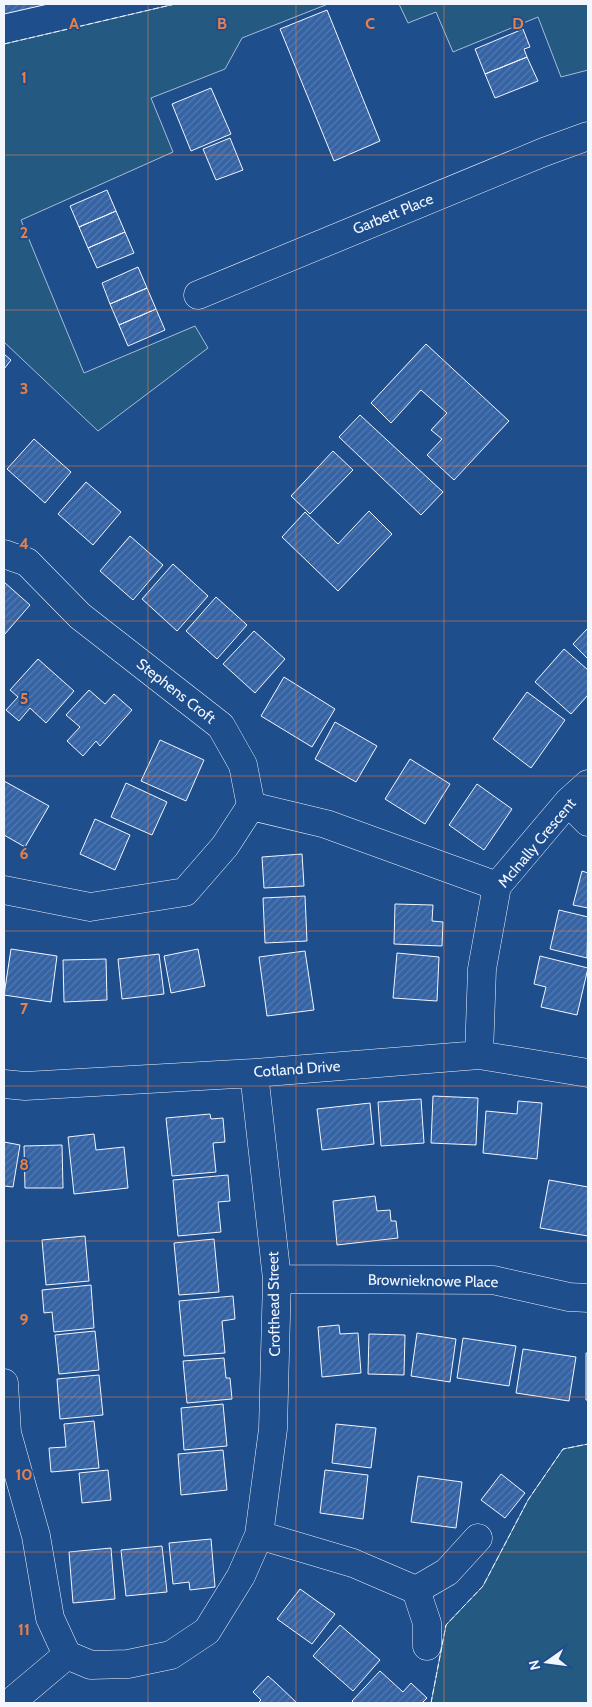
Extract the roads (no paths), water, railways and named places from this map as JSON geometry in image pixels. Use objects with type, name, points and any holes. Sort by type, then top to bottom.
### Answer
[{"type":"street","name":"Garbett Place","points":[[198,295],[588,136]]},
{"type":"street","name":"Stephens Croft","points":[[4,554],[27,562],[80,616],[221,726],[243,765],[251,806]]},
{"type":"street","name":"McInally Crescent","points":[[480,1055],[482,969],[498,886],[568,802],[588,784]]},
{"type":"street","points":[[568,802],[588,822]]},
{"type":"street","points":[[4,890],[90,907],[185,892],[225,846],[251,806],[326,824],[498,886]]},
{"type":"street","name":"Cotland Drive","points":[[4,1084],[26,1086],[254,1073],[480,1055],[588,1073]]},
{"type":"street","name":"Crofthead Street","points":[[67,1656],[91,1665],[128,1664],[170,1655],[207,1631],[241,1576],[259,1536],[273,1429],[277,1279],[254,1073]]},
{"type":"street","name":"Brownieknowe Place","points":[[277,1279],[493,1280],[569,1297],[588,1298]]},
{"type":"street","points":[[4,1384],[8,1434],[36,1536],[50,1618],[67,1656],[16,1698]]},
{"type":"street","points":[[259,1536],[353,1563],[416,1590],[427,1623],[427,1646]]},
{"type":"street","points":[[416,1590],[448,1572],[478,1538]]}]
